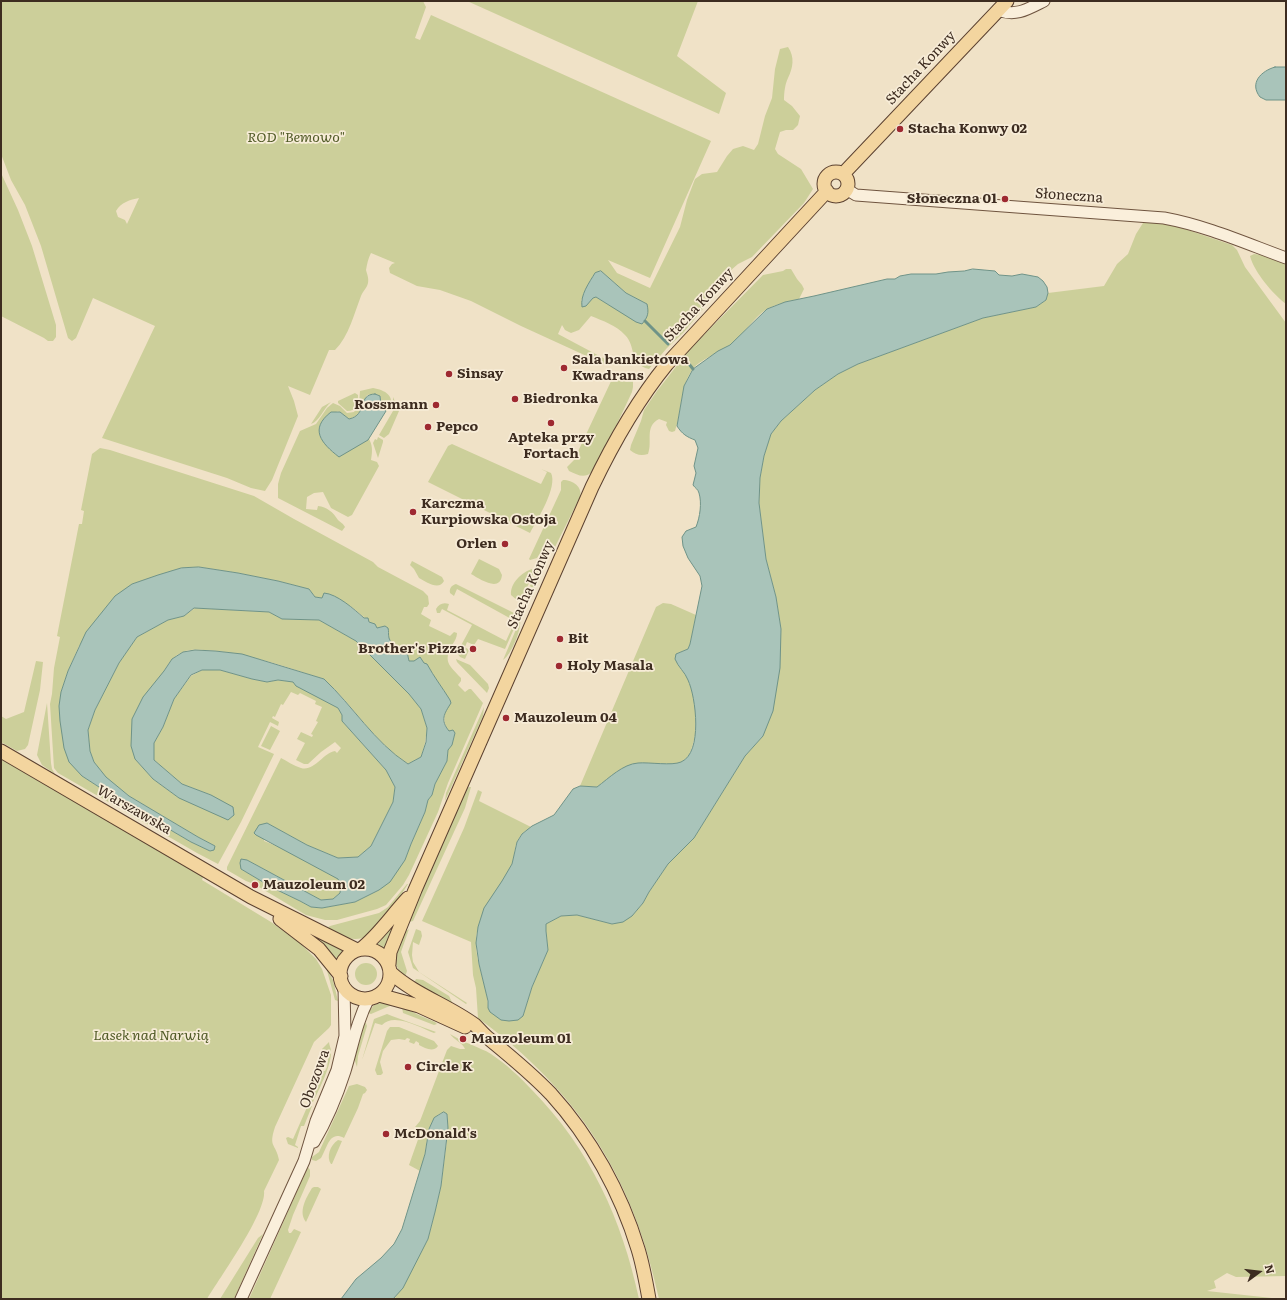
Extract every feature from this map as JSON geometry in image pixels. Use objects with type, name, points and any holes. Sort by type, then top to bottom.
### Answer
[{"type":"main road","name":"Stacha Konwy","points":[[843,174],[1002,6]]},
{"type":"main road","points":[[833,172],[843,174],[847,178],[848,183],[846,189],[839,195],[834,196],[825,188],[824,181],[826,176],[833,172]]},
{"type":"main road","name":"Stacha Konwy","points":[[389,968],[390,952],[415,890],[592,487],[622,429],[652,382],[667,364],[827,191]]},
{"type":"main road","name":"Warszawska","points":[[1,751],[251,897],[359,950]]},
{"type":"main road","name":"Stacha Konwy","points":[[359,950],[369,943],[415,890]]},
{"type":"main road","name":"Warszawska","points":[[251,897],[314,944],[343,981]]},
{"type":"main road","points":[[487,1037],[419,1006],[374,996],[359,998],[352,994],[343,981],[342,967],[344,962],[348,956],[359,950],[370,949],[377,952],[383,957],[389,968],[407,985],[462,1016],[476,1026],[552,1095],[579,1129],[613,1186],[632,1233],[642,1267],[649,1299]]},
{"type":"main road","points":[[374,996],[386,987],[389,982],[389,968]]},
{"type":"street","points":[[1002,6],[1006,13],[1015,13],[1044,1]]},
{"type":"street","name":"Słoneczna","points":[[846,189],[856,195],[1164,218],[1210,229],[1286,258]]},
{"type":"street","name":"Obozowa","points":[[306,1156],[316,1122],[337,1070],[342,1053],[345,1036],[343,981]]},
{"type":"street","name":"Obozowa","points":[[241,1299],[306,1156],[323,1126],[341,1085],[358,1023],[374,996]]},
{"type":"green space","name":"ROD \"Bemowo\"","points":[[1,1],[423,1],[426,7],[415,38],[420,40],[431,15],[711,141],[650,278],[608,260],[617,273],[650,288],[680,227],[687,200],[695,179],[702,174],[717,172],[733,149],[743,146],[754,150],[758,144],[765,116],[772,98],[775,69],[780,49],[788,47],[792,55],[792,62],[791,70],[785,86],[784,100],[792,106],[800,116],[798,125],[793,130],[780,132],[775,149],[778,154],[801,169],[813,189],[804,203],[752,257],[738,264],[730,271],[712,292],[707,304],[684,332],[667,348],[649,369],[642,367],[635,359],[629,340],[625,335],[613,326],[591,316],[579,330],[571,333],[565,330],[562,325],[558,334],[605,359],[604,364],[471,301],[440,290],[417,286],[390,273],[389,268],[395,263],[371,253],[366,270],[368,279],[367,285],[361,296],[351,324],[344,338],[335,350],[329,350],[310,395],[288,386],[298,416],[272,480],[265,491],[251,488],[227,478],[102,438],[155,326],[93,298],[76,338],[72,341],[68,338],[41,246],[25,205],[11,180],[1,154]],"holes":[[[139,198],[127,224],[125,220],[118,217],[116,211],[123,203]],[[601,271],[626,293],[647,304],[611,306],[596,297],[581,301],[595,274]]]},
{"type":"green space","points":[[467,1],[698,1],[677,56],[726,93],[719,114]]},
{"type":"green space","points":[[1,173],[32,246],[56,325],[56,337],[53,341],[48,341],[1,316]]},
{"type":"green space","points":[[1154,222],[1179,227],[1232,245],[1237,250],[1245,267],[1286,323],[1286,1276],[1236,1277],[1227,1273],[1214,1281],[1216,1288],[1207,1291],[1281,1299],[659,1299],[648,1255],[634,1214],[617,1176],[597,1140],[573,1107],[545,1076],[514,1046],[478,1018],[471,942],[422,921],[464,828],[478,790],[482,792],[479,801],[531,827],[520,836],[518,840],[512,864],[480,921],[476,941],[477,958],[486,991],[488,1008],[523,1016],[532,987],[548,950],[546,924],[561,916],[577,915],[612,924],[632,916],[643,903],[668,864],[694,838],[745,756],[763,736],[781,629],[776,597],[766,559],[759,503],[760,478],[764,456],[771,434],[781,421],[815,390],[838,374],[858,364],[983,318],[1036,307],[1046,300],[1048,293],[1104,286],[1117,264],[1128,254],[1136,234],[1143,223]]},
{"type":"green space","points":[[1254,254],[1262,255],[1286,263],[1286,304],[1275,295],[1255,269],[1250,256]]},
{"type":"green space","points":[[791,269],[804,289],[799,299],[767,309],[757,317],[735,341],[695,366],[685,384],[675,431],[669,431],[666,425],[667,422],[659,419],[654,422],[650,430],[648,454],[639,455],[630,450],[644,410],[689,350],[763,275]]},
{"type":"green space","points":[[613,377],[627,377],[633,380],[633,387],[617,424],[592,472],[584,476],[569,471],[567,467],[574,460]]},
{"type":"green space","points":[[373,388],[382,390],[388,394],[391,401],[389,409],[387,408],[386,411],[381,405],[380,396],[375,394],[367,395],[361,410],[353,418],[349,419],[340,412],[336,411],[356,424],[365,433],[372,446],[371,460],[377,462],[379,466],[352,515],[348,517],[331,508],[323,492],[314,493],[307,497],[306,509],[317,510],[318,506],[332,512],[345,527],[342,531],[278,498],[278,484],[281,473],[300,431],[316,424],[327,408],[333,403],[340,406],[347,413],[354,412],[359,404],[360,391]]},
{"type":"green space","points":[[355,393],[358,395],[358,401],[353,410],[347,411],[338,403],[338,401]]},
{"type":"green space","points":[[393,397],[399,411],[389,434],[384,438],[379,435],[393,411]]},
{"type":"green space","points":[[331,402],[319,418],[311,424],[322,407]]},
{"type":"green space","points":[[378,437],[383,440],[383,442],[378,458],[373,443]]},
{"type":"green space","points":[[452,444],[541,484],[547,472],[541,469],[551,473],[552,486],[549,495],[542,512],[530,533],[428,482],[448,446]]},
{"type":"green space","points":[[100,448],[110,450],[254,496],[423,591],[428,596],[429,604],[427,607],[424,607],[421,614],[431,620],[429,626],[450,636],[454,632],[457,633],[456,639],[449,651],[449,663],[453,670],[461,678],[458,685],[465,692],[471,689],[483,703],[448,783],[438,812],[409,875],[403,885],[386,905],[337,920],[325,920],[306,915],[259,886],[246,881],[227,870],[227,867],[281,758],[301,768],[306,768],[314,765],[331,752],[335,751],[337,753],[341,748],[335,742],[308,764],[304,764],[296,760],[305,743],[297,739],[301,732],[312,737],[313,735],[311,734],[318,722],[316,721],[322,707],[315,704],[316,701],[300,693],[298,695],[291,692],[283,705],[281,704],[275,717],[273,716],[272,718],[279,722],[278,726],[270,722],[258,747],[274,754],[241,822],[218,864],[58,773],[54,768],[50,704],[54,668],[60,637],[57,636],[79,524],[82,524],[84,511],[81,510],[92,454]],"holes":[[[199,567],[238,573],[309,589],[315,597],[322,598],[327,594],[331,595],[353,608],[377,628],[385,626],[389,632],[389,639],[396,646],[406,647],[409,661],[427,665],[450,700],[445,712],[444,720],[449,731],[455,733],[452,745],[448,750],[447,761],[435,784],[432,795],[428,800],[425,812],[405,860],[379,890],[355,902],[322,908],[311,907],[273,888],[241,869],[247,860],[321,900],[333,899],[340,893],[341,885],[338,878],[284,849],[264,841],[267,823],[307,845],[338,858],[358,857],[371,846],[393,802],[395,787],[386,770],[342,721],[342,715],[338,708],[294,682],[278,680],[267,682],[220,670],[202,670],[191,676],[174,699],[163,727],[154,743],[154,760],[182,784],[211,795],[179,798],[153,779],[135,759],[164,671],[174,658],[185,651],[191,650],[220,651],[250,657],[324,679],[374,735],[396,755],[408,764],[421,757],[427,728],[421,709],[409,694],[356,641],[319,620],[282,619],[269,612],[195,608],[184,616],[168,620],[137,637],[119,663],[95,710],[88,730],[90,751],[94,762],[106,778],[129,796],[215,846],[210,851],[191,842],[116,798],[82,776],[61,692],[79,646],[132,584],[181,568]]]},
{"type":"green space","points":[[563,480],[570,481],[579,487],[581,493],[580,497],[555,547],[552,546],[537,558],[530,560],[529,559],[561,490],[561,482]]},
{"type":"green space","points":[[479,559],[499,569],[502,575],[498,583],[489,583],[471,574]]},
{"type":"green space","points":[[412,561],[442,577],[444,581],[442,584],[436,586],[432,585],[419,578],[410,565]]},
{"type":"green space","points":[[544,566],[534,589],[530,586],[539,567]]},
{"type":"green space","points":[[532,569],[533,574],[522,599],[518,601],[511,595],[512,586],[521,575]]},
{"type":"green space","points":[[456,584],[514,613],[512,616],[515,617],[517,622],[505,649],[478,639],[474,645],[467,642],[465,647],[469,650],[465,659],[460,657],[457,653],[472,625],[442,609],[440,613],[437,613],[436,609],[443,603],[449,604],[447,610],[506,641],[515,621],[457,589],[454,596],[450,593],[450,588]]},
{"type":"green space","points":[[663,603],[671,604],[696,615],[688,649],[676,654],[678,665],[688,678],[694,696],[696,714],[695,736],[689,756],[681,763],[619,770],[597,787],[580,786],[656,607]]},
{"type":"green space","points":[[520,620],[515,642],[503,660]]},
{"type":"green space","points":[[456,659],[470,665],[488,684],[489,688],[487,693],[457,662]]},
{"type":"green space","points":[[36,661],[43,662],[40,690],[28,745],[25,749],[17,751],[1,742],[1,716],[6,719],[24,712]]},
{"type":"green space","points":[[47,703],[51,763],[55,774],[42,765],[37,755]]},
{"type":"green space","points":[[484,707],[483,716],[445,801],[446,793]]},
{"type":"green space","points":[[271,726],[280,731],[270,750],[261,746]]},
{"type":"green space","name":"Lasek nad Narwią","points":[[1,759],[203,877],[202,880],[271,922],[300,943],[316,959],[322,969],[331,995],[331,1025],[314,1042],[275,1127],[272,1142],[279,1160],[264,1191],[263,1201],[258,1214],[241,1245],[207,1299],[1,1299]]},
{"type":"green space","points":[[471,787],[465,808],[413,921],[409,922],[467,788]]},
{"type":"green space","points":[[407,884],[396,903],[368,936],[352,939],[328,930],[327,928],[330,926],[379,913],[388,907]]},
{"type":"green space","points":[[398,919],[384,950],[376,946]]},
{"type":"green space","points":[[409,929],[401,952],[407,971],[405,977],[397,967],[395,957],[403,934]]},
{"type":"green space","points":[[416,929],[421,931],[422,936],[419,945],[413,942],[412,955],[413,962],[419,972],[467,1003],[466,1004],[413,968],[408,952]]},
{"type":"green space","points":[[321,939],[346,951],[341,957],[338,965],[320,942]]},
{"type":"green space","points":[[366,963],[374,966],[377,974],[374,982],[366,985],[358,982],[355,974],[358,966]]},
{"type":"green space","points":[[326,967],[333,980],[338,1001],[335,1000]]},
{"type":"green space","points":[[416,979],[423,980],[449,996],[454,1006],[414,983]]},
{"type":"green space","points":[[383,1002],[392,1005],[371,1014],[368,1013],[374,1005]]},
{"type":"green space","points":[[402,1007],[437,1024],[434,1025],[403,1013]]},
{"type":"green space","points":[[387,1014],[436,1032],[434,1033],[400,1020],[387,1021],[382,1025],[375,1023],[362,1060],[374,1019]]},
{"type":"green space","points":[[363,1022],[366,1023],[367,1026],[358,1056],[357,1067],[354,1058]]},
{"type":"green space","points":[[390,1027],[399,1027],[434,1041],[438,1046],[431,1050],[419,1045],[416,1041],[414,1044],[409,1042],[410,1039],[407,1038],[405,1040],[391,1040],[383,1051],[380,1062],[383,1073],[381,1075],[377,1075],[375,1070],[387,1031]]},
{"type":"green space","points":[[450,1034],[489,1053],[507,1066],[553,1113],[571,1136],[587,1161],[613,1213],[632,1269],[639,1299],[393,1299],[395,1298],[428,1239],[441,1186],[447,1140],[447,1114],[441,1113],[433,1121],[420,1171],[409,1165],[421,1131],[415,1127],[420,1121],[447,1050],[451,1046],[465,1049]]},
{"type":"green space","points":[[329,1042],[331,1056],[325,1077],[313,1102],[310,1101],[323,1071],[325,1071],[327,1067],[329,1053],[323,1051],[322,1049]]},
{"type":"green space","points":[[357,1084],[365,1087],[367,1090],[363,1094],[344,1138],[335,1136],[332,1138],[321,1158],[316,1161],[312,1160],[312,1157],[319,1152],[349,1086]]},
{"type":"green space","points":[[308,1105],[312,1106],[304,1126],[301,1126],[295,1145],[298,1148],[288,1144],[286,1138],[288,1137],[293,1139]]},
{"type":"green space","points":[[338,1140],[342,1141],[331,1164],[329,1158],[330,1151],[335,1142]]},
{"type":"green space","points":[[308,1167],[310,1170],[310,1176],[288,1230],[289,1233],[291,1233],[294,1229],[301,1232],[270,1299],[249,1299]]},
{"type":"green space","points":[[314,1187],[321,1189],[306,1222],[303,1209],[305,1201]]},
{"type":"green space","points":[[263,1234],[234,1299],[220,1299],[258,1238]]},
{"type":"water","points":[[1275,67],[1286,67],[1286,100],[1266,100],[1260,97],[1257,92],[1256,82],[1258,78],[1265,71]]},
{"type":"water","points":[[973,269],[995,271],[999,275],[1012,276],[1022,274],[1038,277],[1047,287],[1048,293],[1046,300],[1036,307],[983,318],[858,364],[838,374],[815,390],[781,421],[771,434],[764,456],[760,478],[759,503],[766,559],[776,597],[781,629],[780,668],[773,711],[763,736],[745,756],[694,838],[668,864],[643,903],[632,916],[623,922],[612,924],[577,915],[561,916],[546,924],[548,950],[532,987],[523,1016],[518,1020],[501,1020],[490,1012],[488,1008],[488,1001],[479,964],[476,943],[478,927],[484,908],[512,864],[517,842],[522,834],[532,826],[554,815],[573,789],[580,786],[597,787],[616,772],[632,764],[672,764],[681,762],[688,757],[692,748],[696,724],[691,688],[687,677],[675,659],[676,654],[688,649],[690,644],[702,586],[700,576],[688,558],[683,546],[682,537],[686,531],[696,527],[699,514],[700,497],[698,490],[693,485],[696,473],[694,466],[698,448],[695,440],[685,435],[677,426],[684,386],[693,369],[718,351],[730,345],[767,309],[785,302],[887,279],[895,279],[900,276],[911,274],[936,274]]},
{"type":"water","points":[[601,271],[626,293],[647,304],[648,315],[642,324],[636,322],[596,297],[593,298],[586,306],[582,307],[582,298],[588,285],[595,273]]},
{"type":"water","points":[[375,394],[380,396],[381,405],[386,411],[368,440],[339,457],[327,446],[320,436],[320,424],[331,412],[340,412],[349,419],[355,417],[359,413],[366,397]]},
{"type":"water","points":[[199,567],[278,581],[309,589],[315,597],[322,598],[324,593],[334,596],[345,602],[364,618],[368,618],[369,622],[375,624],[377,628],[385,626],[388,628],[389,638],[393,644],[406,647],[409,661],[414,661],[420,657],[424,663],[427,664],[450,700],[451,703],[445,714],[444,720],[449,731],[453,730],[455,733],[452,745],[448,750],[447,761],[435,784],[432,795],[428,800],[425,812],[405,860],[390,882],[379,890],[355,902],[322,908],[311,907],[273,888],[241,869],[241,859],[247,860],[321,900],[333,899],[340,893],[341,885],[338,879],[256,835],[254,833],[259,825],[267,823],[307,845],[338,858],[358,857],[371,846],[393,802],[395,787],[386,770],[342,721],[342,715],[338,708],[296,686],[293,682],[278,680],[267,682],[220,670],[202,670],[191,675],[174,699],[163,727],[154,743],[154,760],[182,784],[211,795],[233,807],[234,815],[228,820],[179,798],[153,779],[135,759],[131,746],[132,719],[143,697],[172,659],[183,652],[195,650],[242,654],[324,679],[374,735],[396,755],[408,764],[421,757],[426,742],[427,728],[421,709],[409,694],[356,641],[319,620],[282,619],[269,612],[194,608],[184,616],[168,620],[137,637],[119,663],[95,710],[88,730],[90,751],[94,762],[106,777],[129,796],[215,846],[214,850],[210,851],[191,842],[116,798],[82,776],[69,762],[64,748],[59,706],[61,692],[68,671],[86,632],[115,596],[132,584],[181,568]]},
{"type":"water","points":[[444,1112],[447,1114],[448,1128],[441,1186],[435,1212],[428,1239],[403,1288],[393,1299],[341,1299],[356,1279],[381,1258],[394,1244],[402,1229],[425,1154],[429,1129],[434,1118]]},
{"type":"waterway","points":[[645,321],[668,344]]},
{"type":"waterway","points":[[685,359],[693,369]]},
{"type":"place","name":"Stacha Konwy 02","points":[[900,129]]},
{"type":"place","name":"Słoneczna 01","points":[[1005,199]]},
{"type":"place","name":"Sala bankietowa Kwadrans","points":[[564,368]]},
{"type":"place","name":"Sinsay","points":[[449,374]]},
{"type":"place","name":"Biedronka","points":[[515,399]]},
{"type":"place","name":"Rossmann","points":[[436,405]]},
{"type":"place","name":"Apteka przy Fortach","points":[[551,423]]},
{"type":"place","name":"Pepco","points":[[428,427]]},
{"type":"place","name":"Karczma Kurpiowska Ostoja","points":[[413,512]]},
{"type":"place","name":"Orlen","points":[[505,544]]},
{"type":"place","name":"Bit","points":[[560,639]]},
{"type":"place","name":"Brother's Pizza","points":[[473,649]]},
{"type":"place","name":"Holy Masala","points":[[559,666]]},
{"type":"place","name":"Mauzoleum 04","points":[[506,718]]},
{"type":"place","name":"Mauzoleum 02","points":[[255,885]]},
{"type":"place","name":"Mauzoleum 01","points":[[463,1039]]},
{"type":"place","name":"Circle K","points":[[408,1067]]},
{"type":"place","name":"McDonald's","points":[[386,1134]]}]
